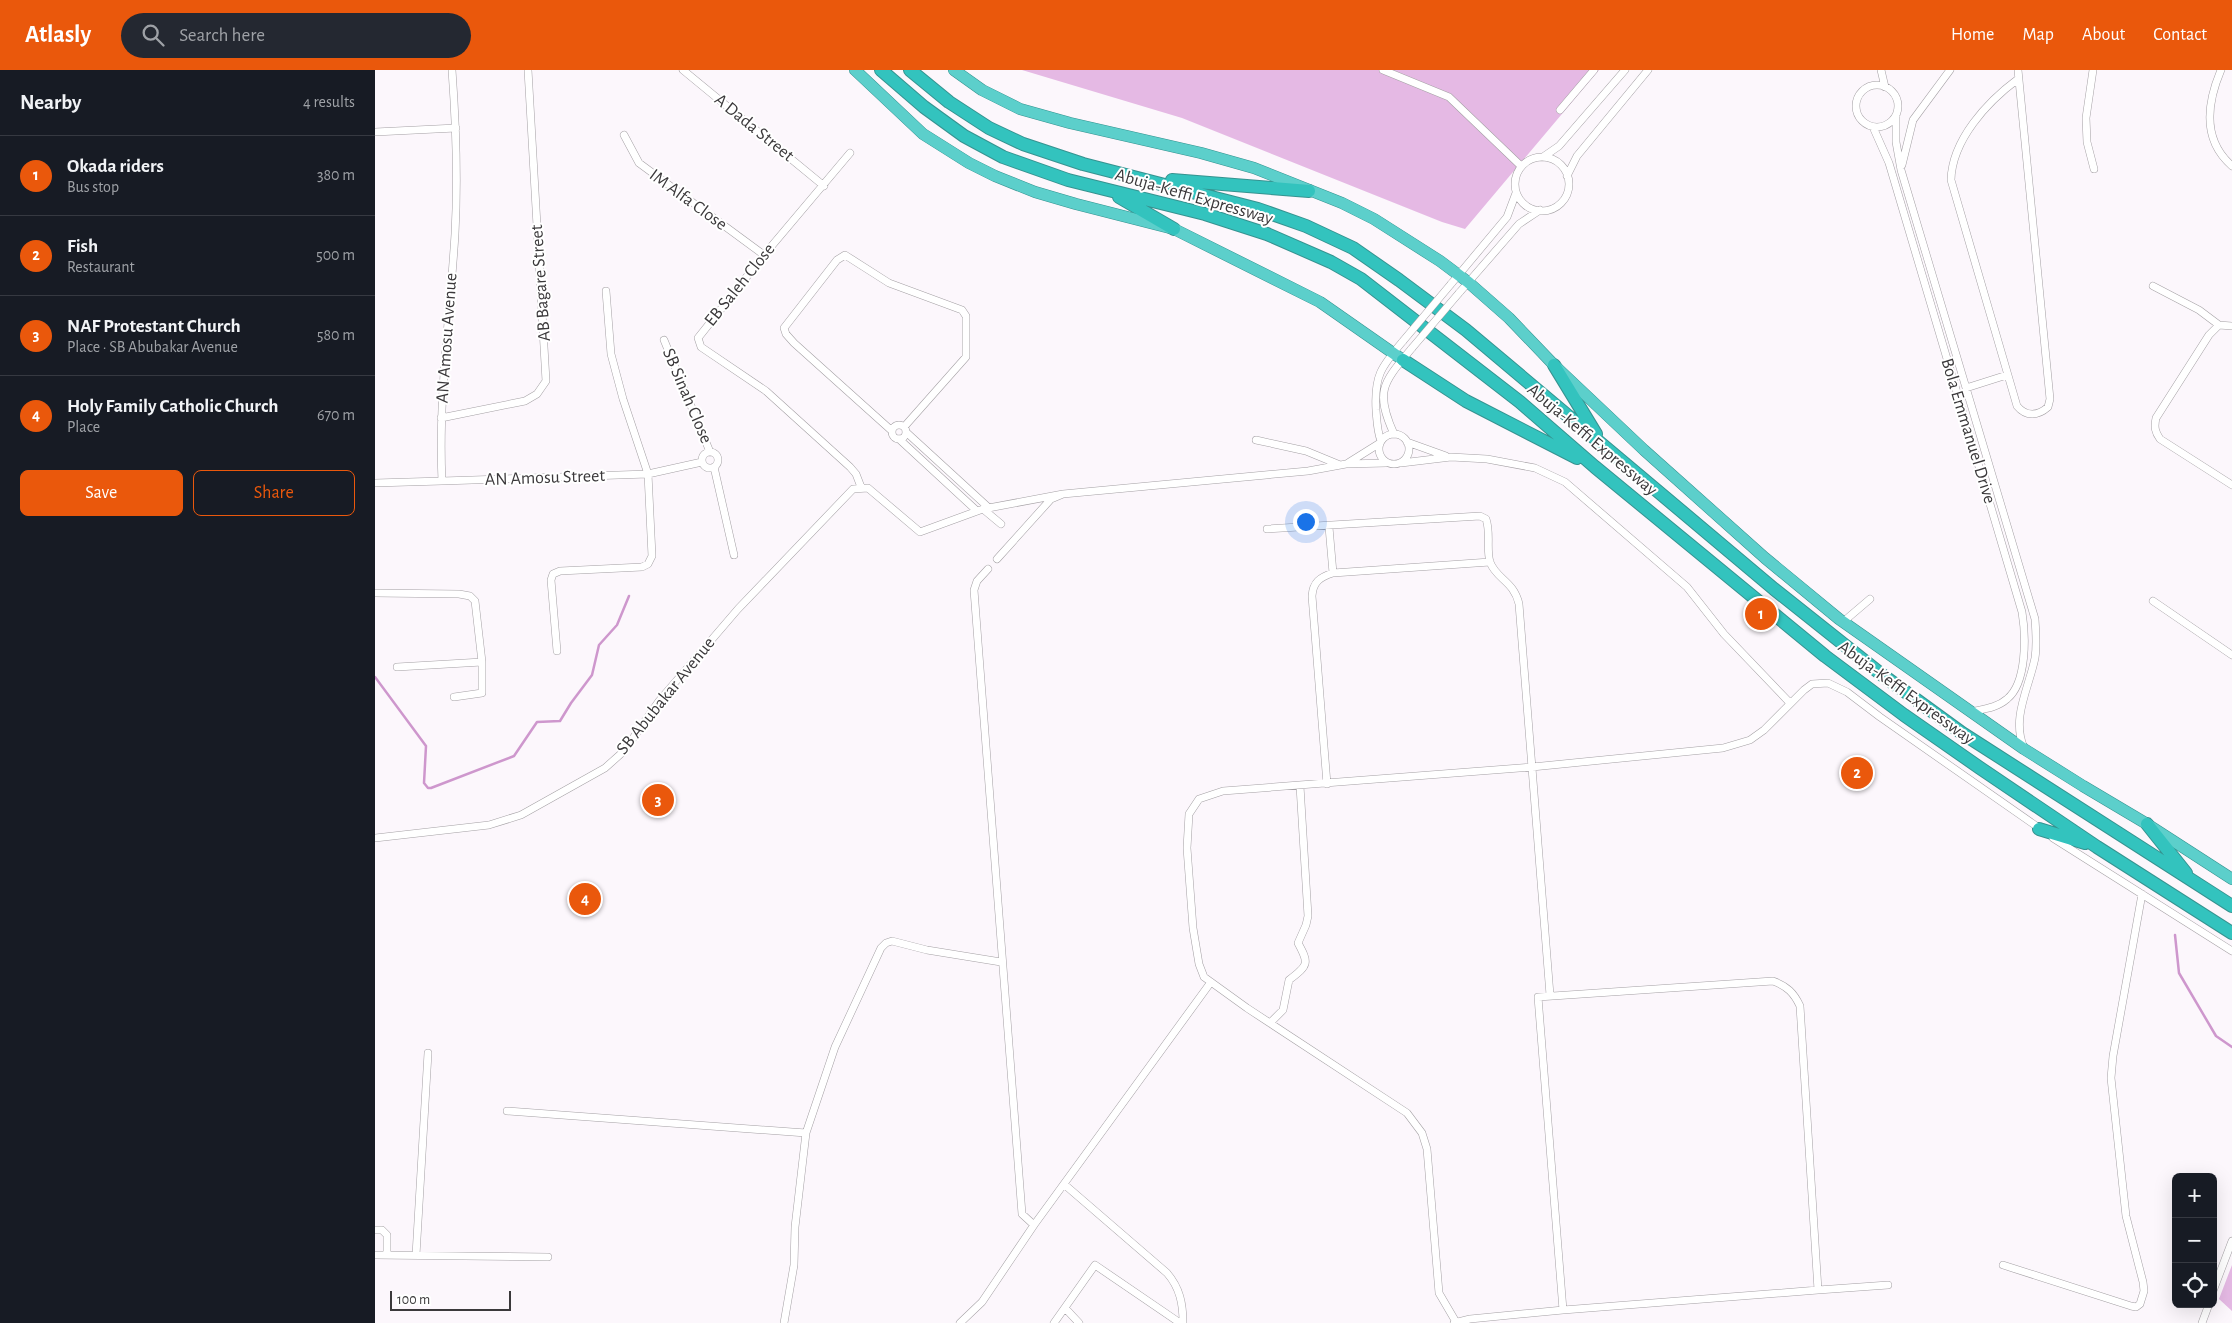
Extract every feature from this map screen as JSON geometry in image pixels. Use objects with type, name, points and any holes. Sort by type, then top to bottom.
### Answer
[{"type":"highway","name":"Abuja-Keffi Expressway","points":[[855,70],[923,134],[969,163],[995,176],[1076,204],[1174,229],[1320,302],[1398,356]]},
{"type":"highway","name":"Abuja-Keffi Expressway","points":[[881,70],[904,91],[964,136],[1003,157],[1059,177],[1205,214],[1267,234],[1299,246],[1361,279],[1520,402],[1595,468],[1825,656],[1905,716],[2097,847],[2232,933]]},
{"type":"highway","name":"Abuja-Keffi Expressway","points":[[910,70],[949,102],[989,128],[1023,144],[1083,164],[1258,209],[1306,226],[1353,248],[1465,330],[1774,589],[1889,680],[1962,733],[2232,906]]},
{"type":"highway","name":"Abuja-Keffi Expressway","points":[[954,70],[982,90],[1020,109],[1070,123],[1210,155],[1255,168],[1374,219],[1454,279],[1468,282],[1509,318],[1554,365],[1651,457],[1765,558],[1843,622],[2024,749],[2147,824],[2232,879]]},
{"type":"highway","points":[[1137,177],[1309,191]]},
{"type":"highway","points":[[1109,191],[1174,229]]},
{"type":"highway","points":[[1398,356],[1466,401],[1595,468]]},
{"type":"highway","points":[[1554,365],[1601,443]]},
{"type":"highway","points":[[2147,824],[2191,879]]},
{"type":"highway","points":[[2039,829],[2097,847]]},
{"type":"street","name":"AN Amosu Avenue","points":[[442,481],[441,418],[455,232],[456,128],[452,70]]},
{"type":"street","name":"AB Bagare Street","points":[[441,418],[525,401],[537,394],[546,381],[528,70]]},
{"type":"street","name":"A Dada Street","points":[[683,70],[824,186]]},
{"type":"street","points":[[1383,70],[1449,97],[1521,166]]},
{"type":"street","points":[[1559,110],[1594,70]]},
{"type":"street","points":[[1394,434],[1385,415],[1383,389],[1392,372],[1403,341],[1507,217],[1516,193],[1515,179],[1521,166],[1527,161],[1543,157],[1559,146],[1625,70]]},
{"type":"street","points":[[1516,193],[1525,205],[1540,210],[1548,209],[1562,200],[1567,193],[1567,176],[1577,156],[1648,70]]},
{"type":"street","points":[[1881,70],[1885,86],[1898,102],[1896,115],[1886,125],[1873,127],[1860,120],[1857,114],[1856,99],[1865,88],[1872,85],[1885,86]]},
{"type":"street","points":[[1901,170],[1913,120],[1950,70]]},
{"type":"street","points":[[2018,70],[2051,399],[2048,407],[2043,412],[2035,415],[2021,412],[2017,406],[1953,192],[1951,166],[1956,150],[1969,130],[1996,97],[2018,79]]},
{"type":"street","points":[[2093,70],[2086,118],[2087,142],[2094,169]]},
{"type":"street","points":[[2221,70],[2212,90],[2209,121],[2216,146],[2225,161],[2232,166]]},
{"type":"street","name":"Bola Emmanuel Drive","points":[[1896,115],[1896,142],[1901,170],[2035,619],[2035,656],[2020,713],[2020,738],[2024,749]]},
{"type":"street","name":"Bola Emmanuel Drive","points":[[1873,127],[1889,163],[2022,612],[2025,648],[2018,685],[2009,698],[1999,705],[1971,712]]},
{"type":"street","points":[[375,132],[456,128]]},
{"type":"street","name":"IM Alfa Close","points":[[624,135],[639,163],[763,255]]},
{"type":"street","name":"EB Saleh Close","points":[[850,153],[824,186],[763,255],[699,338],[699,343],[701,347],[746,377],[785,408],[850,467],[856,474],[861,487]]},
{"type":"street","points":[[1543,157],[1558,162],[1567,176]]},
{"type":"street","points":[[1386,462],[1378,452],[1380,442],[1377,429],[1375,387],[1381,370],[1398,356],[1412,348],[1519,224],[1540,210]]},
{"type":"street","points":[[899,439],[902,439],[905,430],[966,357],[966,316],[962,310],[889,283],[845,255],[837,260],[784,328],[786,334],[892,431],[893,436],[899,439],[965,500],[983,509],[1001,524]]},
{"type":"street","points":[[2153,286],[2199,310],[2219,324],[2232,326]]},
{"type":"street","points":[[557,651],[551,580],[553,574],[560,571],[636,568],[648,564],[652,556],[648,474],[611,354],[606,291]]},
{"type":"street","points":[[2219,324],[2209,335],[2155,418],[2155,425],[2156,433],[2160,440],[2232,485]]},
{"type":"street","name":"SB Sinah Close","points":[[663,340],[710,452]]},
{"type":"street","points":[[1966,388],[2007,375]]},
{"type":"street","points":[[892,431],[898,425],[905,430],[972,494],[983,509]]},
{"type":"street","points":[[1343,465],[1380,442],[1384,437],[1394,434],[1401,436],[1407,442],[1451,457]]},
{"type":"street","points":[[1256,440],[1306,451],[1343,465]]},
{"type":"street","points":[[1401,463],[1408,454],[1407,442]]},
{"type":"street","points":[[710,452],[717,458],[718,462],[714,467],[707,467],[702,462],[704,455],[710,452]]},
{"type":"street","points":[[861,487],[868,488],[920,532],[983,509],[1063,494],[1308,471],[1343,465],[1386,462],[1393,464],[1451,457],[1487,459],[1523,465],[1546,472],[1565,482],[1687,586],[1724,634],[1790,703]]},
{"type":"street","name":"AN Amosu Street","points":[[442,481],[648,474],[702,462]]},
{"type":"street","points":[[714,467],[734,555]]},
{"type":"street","points":[[375,482],[442,481]]},
{"type":"street","name":"SB Abubakar Avenue","points":[[375,838],[489,825],[521,815],[605,768],[624,751],[659,701],[738,609],[853,489],[861,487]]},
{"type":"street","points":[[997,559],[1051,499],[1063,494]]},
{"type":"street","points":[[1267,529],[1329,527],[1480,516],[1486,519],[1491,562],[1500,576],[1514,589],[1519,604],[1550,995]]},
{"type":"street","points":[[1329,527],[1333,573]]},
{"type":"street","points":[[1327,784],[1312,596],[1313,588],[1318,580],[1333,573],[1491,562]]},
{"type":"street","points":[[988,569],[977,581],[974,590],[1001,962],[1022,1214],[1034,1224]]},
{"type":"street","points":[[375,593],[459,594],[470,596],[475,601],[482,662],[482,693],[454,697]]},
{"type":"street","points":[[1843,622],[1870,599]]},
{"type":"street","points":[[2153,601],[2232,655]]},
{"type":"street","points":[[397,667],[482,662]]},
{"type":"street","points":[[1888,1285],[1563,1310],[1455,1322],[1439,1293],[1427,1149],[1422,1133],[1415,1121],[1407,1113],[1373,1089],[1270,1023],[1204,976],[1199,964],[1193,928],[1187,848],[1189,814],[1195,803],[1204,796],[1223,791],[1531,767],[1713,750],[1750,740],[1764,730],[1790,703],[1812,684],[1829,683],[1839,687],[1879,718],[2039,829],[2232,951]]},
{"type":"street","points":[[1270,1023],[1283,1010],[1289,980],[1303,970],[1306,958],[1305,952],[1298,943],[1308,916],[1301,786]]},
{"type":"street","points":[[2003,1265],[2131,1306],[2136,1307],[2140,1304],[2143,1296],[2143,1282],[2126,1216],[2111,1078],[2113,1056],[2142,894]]},
{"type":"street","points":[[785,1323],[794,1265],[795,1227],[807,1132],[835,1047],[884,944],[892,941],[927,950],[1001,962]]},
{"type":"street","points":[[1563,1310],[1538,997],[1550,995],[1773,981],[1790,990],[1800,1006],[1818,1290]]},
{"type":"street","points":[[959,1323],[982,1302],[1034,1224],[1065,1185],[1211,982]]},
{"type":"street","points":[[416,1255],[428,1053]]},
{"type":"street","points":[[507,1110],[807,1132]]},
{"type":"street","points":[[1054,1323],[1095,1265],[1182,1323],[1183,1309],[1177,1284],[1167,1273],[1065,1185]]},
{"type":"street","points":[[375,1230],[383,1230],[387,1235],[387,1255]]},
{"type":"street","points":[[2217,1280],[2232,1241]]},
{"type":"street","points":[[375,1255],[549,1257]]},
{"type":"street","points":[[1065,1308],[1079,1323]]},
{"type":"street","points":[[2202,1323],[2208,1308]]},
{"type":"shaded area","points":[[1022,70],[1599,70],[1465,229],[1442,222],[1182,118]]},
{"type":"shaded area","points":[[2232,1265],[2232,1311],[2219,1299]]},
{"type":"waterway","points":[[375,677],[426,746],[424,783],[428,788],[431,788],[514,756],[537,722],[560,721],[592,675],[599,645],[617,625],[629,596]]},
{"type":"waterway","points":[[2175,935],[2179,973],[2216,1036],[2232,1047]]},
{"type":"place","name":"Okada riders","points":[[1761,614]]},
{"type":"place","name":"Fish","points":[[1857,773]]},
{"type":"place","name":"NAF Protestant Church","points":[[658,800]]},
{"type":"place","name":"Holy Family Catholic Church","points":[[585,899]]}]
